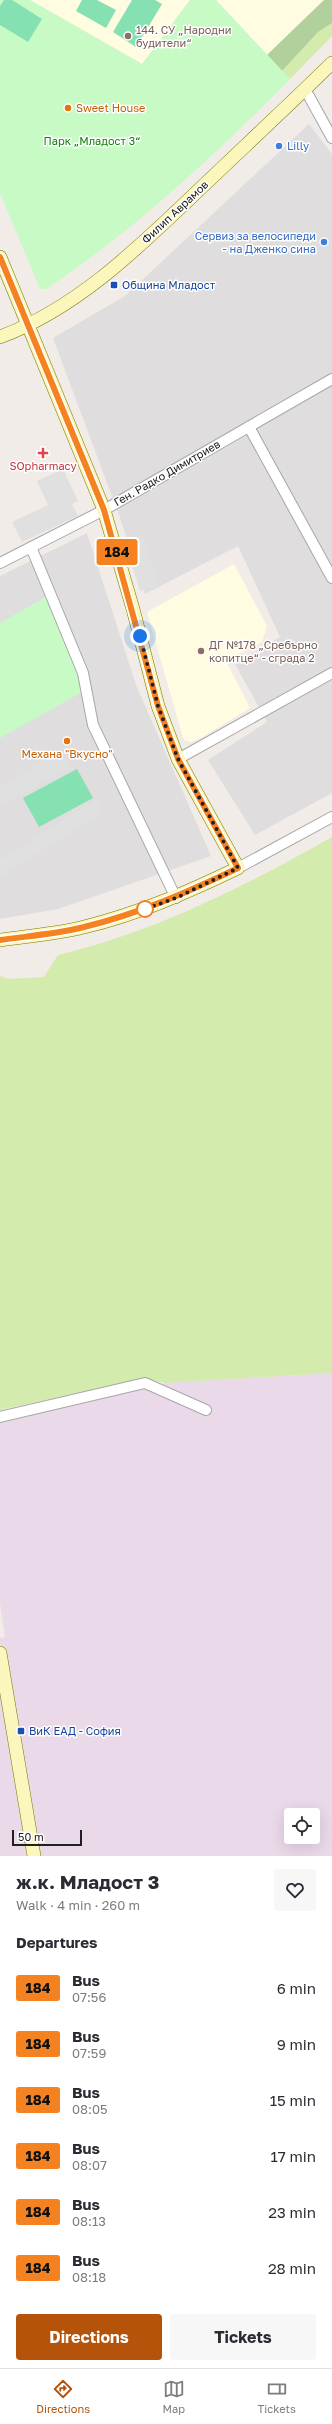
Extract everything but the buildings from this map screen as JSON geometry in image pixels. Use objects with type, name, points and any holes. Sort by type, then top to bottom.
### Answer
[{"type":"street","name":"Филип Аврамов","points":[[0,337],[28,325],[80,294],[128,256],[332,63]]},
{"type":"street","points":[[305,89],[332,138]]},
{"type":"street","points":[[0,257],[104,510],[158,706],[178,759],[238,868]]},
{"type":"street","name":"Ген. Радко Димитриев","points":[[0,563],[104,510],[332,379]]},
{"type":"street","points":[[248,427],[332,578]]},
{"type":"street","points":[[31,548],[83,673],[92,725],[176,898]]},
{"type":"street","points":[[178,759],[332,673]]},
{"type":"street","points":[[0,940],[83,928],[176,898],[238,868],[332,817]]},
{"type":"street","points":[[0,1417],[145,1383],[206,1410]]},
{"type":"street","points":[[0,1653],[34,1856]]},
{"type":"shaded area","name":"144. СУ „Народни будители“","points":[[30,0],[190,0],[142,64]]},
{"type":"shaded area","name":"144. СУ „Народни будители“","points":[[216,0],[324,0],[267,55]]},
{"type":"shaded area","points":[[309,124],[332,154],[332,793],[255,835],[208,760],[267,722],[235,664],[280,637],[238,546],[145,594],[119,515],[53,338],[125,296]]},
{"type":"shaded area","points":[[63,469],[78,501],[72,504],[78,516],[22,542],[12,522],[48,505],[37,481]]},
{"type":"shaded area","points":[[87,533],[136,685],[211,856],[58,909],[0,919],[0,576]]},
{"type":"shaded area","points":[[143,534],[158,586],[140,591],[124,540]]},
{"type":"shaded area","name":"ДГ №178 „Сребърно копитце“ - сграда 2","points":[[234,564],[267,626],[262,642],[226,661],[250,708],[199,739],[190,742],[184,740],[182,734],[147,612]]},
{"type":"shaded area","points":[[60,752],[69,768],[1,806],[0,786]]},
{"type":"shaded area","points":[[96,799],[104,812],[0,877],[0,860]]},
{"type":"shaded area","points":[[332,1373],[332,1856],[0,1856],[0,1638],[5,1637],[0,1603],[0,1423],[166,1383]]},
{"type":"green space","name":"Парк „Младост 3“","points":[[0,0],[30,0],[142,64],[190,0],[216,0],[290,79],[232,136],[143,216],[79,266],[46,289],[40,289],[0,193]]},
{"type":"green space","points":[[4,0],[12,0],[42,19],[28,42],[0,25],[0,6]]},
{"type":"green space","points":[[82,0],[97,0],[116,10],[106,28],[76,11]]},
{"type":"green space","points":[[132,0],[155,0],[162,4],[136,47],[113,32]]},
{"type":"green space","points":[[324,0],[332,0],[332,23],[318,32],[282,71],[267,55]]},
{"type":"green space","points":[[332,23],[332,36],[290,79],[282,71],[318,32]]},
{"type":"green space","points":[[49,595],[86,690],[0,738],[0,623]]},
{"type":"green space","points":[[77,769],[93,798],[39,827],[23,798]]},
{"type":"green space","points":[[332,837],[332,1373],[166,1383],[141,1379],[0,1410],[0,976],[9,979],[44,977],[58,955],[129,934],[199,906],[266,873]]},
{"type":"bus line","name":"184","points":[[0,257],[110,526],[158,706],[178,759],[238,868],[176,898],[131,914],[83,928],[0,940]]},
{"type":"place","name":"144. СУ „Народни будители“","points":[[128,36]]},
{"type":"place","name":"Sweet House","points":[[68,108]]},
{"type":"place","name":"Lilly","points":[[279,146]]},
{"type":"place","name":"Сервиз за велосипеди - на Дженко сина","points":[[324,242]]},
{"type":"place","name":"Община Младост","points":[[114,285]]},
{"type":"place","name":"SOpharmacy","points":[[43,453]]},
{"type":"place","name":"ДГ №178 „Сребърно копитце“ - сграда 2","points":[[201,651]]},
{"type":"place","name":"Механа \"Вкусно\"","points":[[67,741]]},
{"type":"place","name":"ВиК ЕАД - София","points":[[21,1731]]},
{"type":"route","points":[[140,636],[158,706],[178,759],[238,868],[176,898],[142,910],[145,909]]}]
